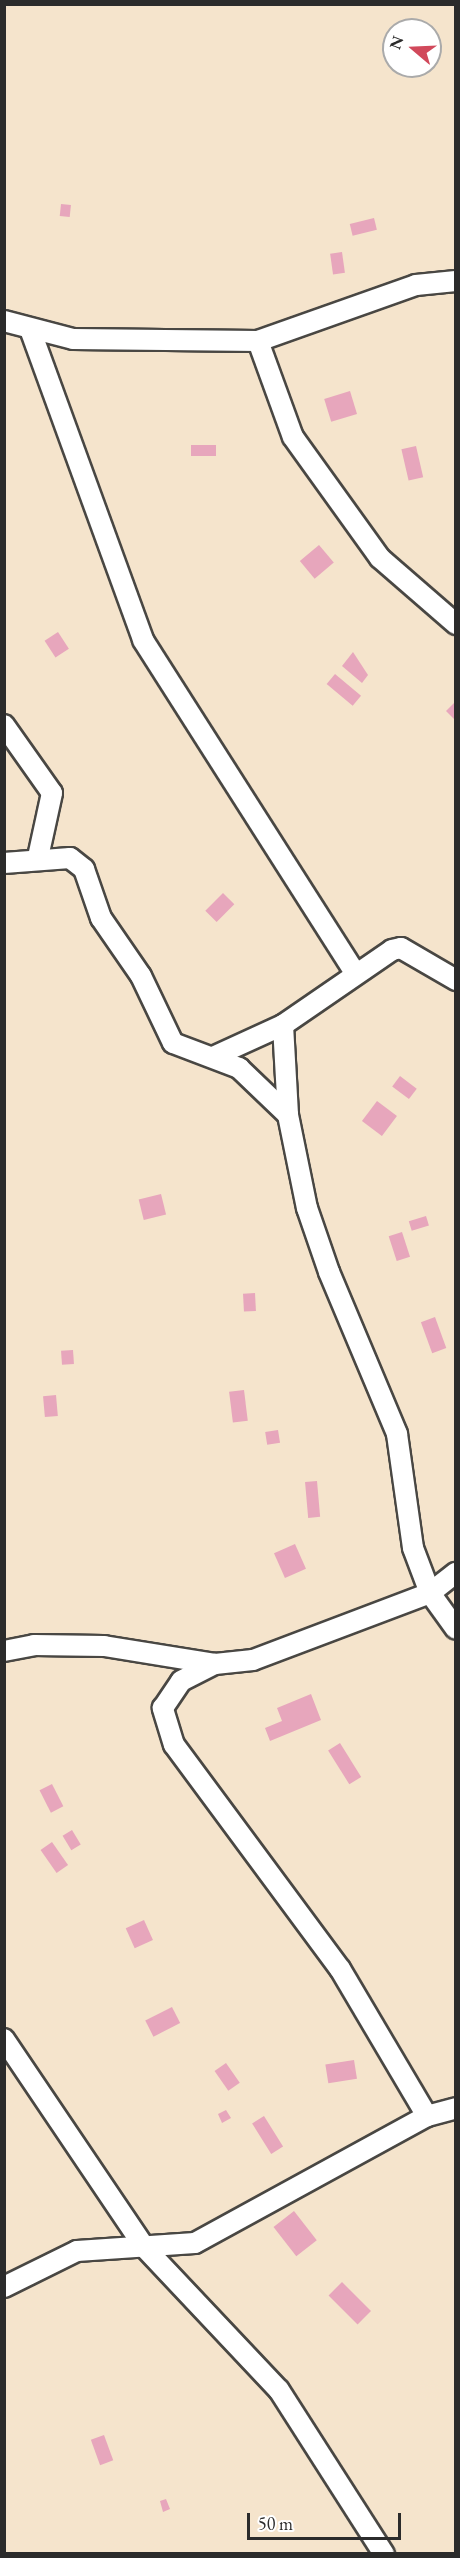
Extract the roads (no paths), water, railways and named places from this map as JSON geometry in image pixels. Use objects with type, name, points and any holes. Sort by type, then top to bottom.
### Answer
[{"type":"street","points":[[4,321],[73,339],[258,341],[416,285],[456,280]]},
{"type":"street","points":[[30,329],[143,640],[356,974]]},
{"type":"street","points":[[258,341],[293,437],[380,558],[456,624]]},
{"type":"street","points":[[4,725],[52,794],[38,857]]},
{"type":"street","points":[[4,863],[38,857],[70,858],[84,869],[101,918],[141,976],[159,1023],[173,1043],[215,1056],[239,1068],[288,1115]]},
{"type":"street","points":[[215,1056],[283,1025],[356,974],[401,948],[456,980]]},
{"type":"street","points":[[283,1025],[288,1115],[318,1240],[397,1434],[412,1548],[430,1593],[456,1629]]},
{"type":"street","points":[[4,1651],[34,1645],[104,1646],[215,1664],[253,1660],[316,1640],[430,1593],[456,1573]]},
{"type":"street","points":[[215,1664],[181,1682],[163,1708],[174,1745],[340,1969],[427,2116]]},
{"type":"street","points":[[4,2039],[145,2248],[279,2390],[384,2553]]},
{"type":"street","points":[[4,2287],[77,2251],[108,2245],[145,2248],[195,2243],[427,2116],[456,2108]]}]
